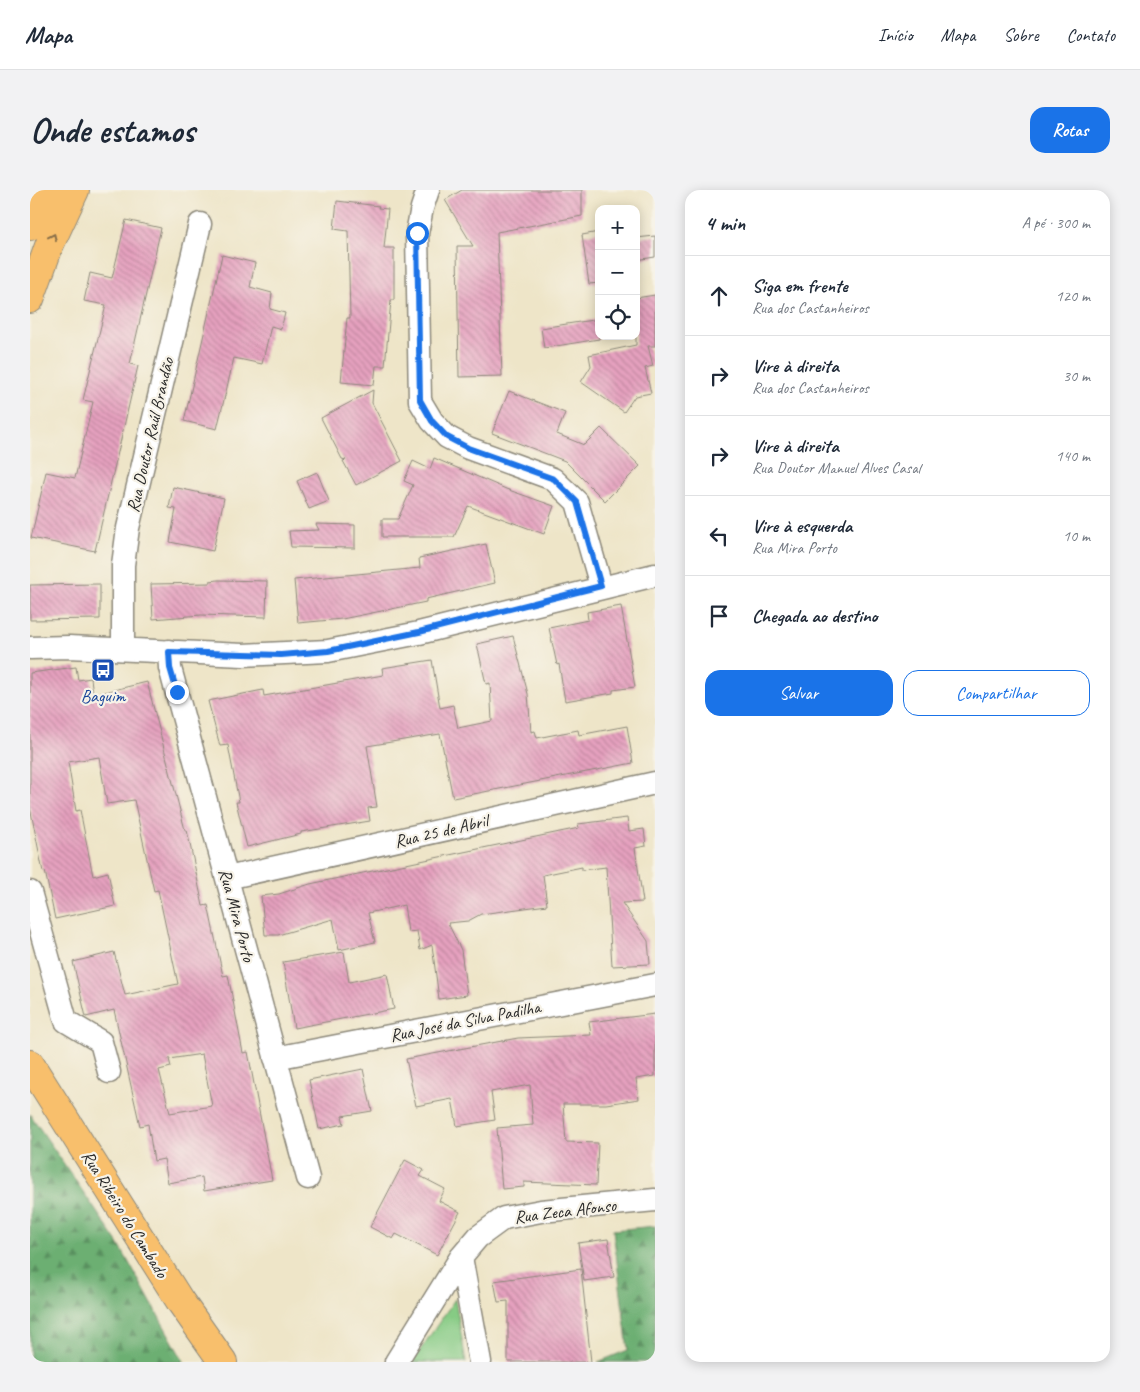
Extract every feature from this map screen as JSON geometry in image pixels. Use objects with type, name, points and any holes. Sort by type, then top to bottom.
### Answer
[{"type":"main road","points":[[30,226],[48,190]]},
{"type":"main road","points":[[30,299],[49,246],[75,190]]},
{"type":"main road","name":"Rua Ribeiro do Cambado","points":[[30,1064],[180,1301],[223,1362]]},
{"type":"street","points":[[428,190],[417,233],[420,400],[432,421],[447,437],[468,448],[554,479],[577,502],[601,586]]},
{"type":"street","name":"Rua Doutor Raúl Brandão","points":[[123,649],[123,565],[128,528],[200,224]]},
{"type":"street","points":[[30,648],[123,649],[281,655],[328,651],[419,632],[601,586],[655,575]]},
{"type":"street","name":"Rua Mira Porto","points":[[169,652],[170,668],[308,1178]]},
{"type":"street","name":"Rua 25 de Abril","points":[[227,878],[655,783]]},
{"type":"street","points":[[30,892],[66,1021],[101,1042],[109,1072]]},
{"type":"street","name":"Rua José da Silva Padilha","points":[[275,1058],[655,985]]},
{"type":"street","name":"Rua Zeca Afonso","points":[[396,1362],[461,1258],[478,1237],[504,1218],[541,1212],[655,1200]]},
{"type":"street","points":[[461,1258],[480,1362]]},
{"type":"green space","points":[[30,1114],[118,1243],[184,1362],[30,1362]]},
{"type":"green space","points":[[655,1226],[655,1362],[598,1362],[628,1350],[613,1230]]},
{"type":"green space","points":[[455,1299],[466,1362],[412,1362]]},
{"type":"building","points":[[462,190],[582,190],[582,216],[497,232],[502,376],[459,377],[457,246],[473,246],[445,200]]},
{"type":"building","points":[[337,201],[379,206],[378,208],[388,209],[384,248],[394,248],[394,300],[391,300],[385,366],[376,366],[374,385],[341,382],[347,318],[350,318],[348,231],[334,229]]},
{"type":"building","points":[[126,220],[161,228],[130,364],[138,366],[95,551],[31,538],[46,472],[75,478],[93,402],[83,400],[106,305],[84,301],[90,273],[112,278]]},
{"type":"building","points":[[595,233],[595,283],[589,284],[582,235]]},
{"type":"building","points":[[655,236],[655,257],[640,259],[640,238]]},
{"type":"building","points":[[222,255],[255,263],[250,287],[272,293],[270,309],[285,313],[281,329],[271,326],[262,364],[234,358],[217,429],[184,421]]},
{"type":"building","points":[[655,295],[655,346],[648,346],[653,366],[645,368],[651,393],[635,396],[624,412],[581,382],[591,366],[589,355],[636,345],[636,340],[640,340],[640,297]]},
{"type":"building","points":[[595,320],[595,340],[544,348],[541,328]]},
{"type":"building","points":[[373,390],[372,403],[402,461],[356,485],[343,461],[346,460],[342,459],[321,418]]},
{"type":"building","points":[[509,391],[565,413],[557,434],[584,445],[601,428],[640,466],[605,501],[565,461],[492,433]]},
{"type":"building","points":[[434,458],[506,489],[554,506],[544,534],[468,506],[454,537],[382,537],[382,519],[398,519],[413,485],[404,481],[413,461],[430,469]]},
{"type":"building","points":[[317,472],[329,501],[309,509],[297,481]]},
{"type":"building","points":[[173,487],[224,498],[213,551],[170,542],[176,509],[169,508]]},
{"type":"building","points":[[316,524],[355,525],[355,548],[291,547],[289,531],[319,530]]},
{"type":"building","points":[[486,544],[495,583],[426,599],[426,602],[342,619],[298,623],[294,580],[420,568],[419,558]]},
{"type":"building","points":[[210,581],[267,581],[266,617],[201,615],[153,619],[151,584],[210,583]]},
{"type":"building","points":[[100,584],[100,619],[30,620],[30,585]]},
{"type":"building","points":[[621,606],[635,687],[613,690],[613,693],[565,701],[559,664],[557,665],[549,628],[588,620],[587,612]]},
{"type":"building","points":[[513,636],[528,694],[531,732],[535,731],[537,738],[578,730],[579,735],[627,726],[633,763],[453,798],[440,734],[367,746],[377,807],[368,808],[370,821],[301,832],[301,834],[247,847],[236,802],[239,802],[228,745],[220,746],[208,701],[263,690],[264,696],[383,675],[382,668],[432,660],[440,708],[453,705],[458,728],[492,721],[490,683],[486,684],[477,644]]},
{"type":"building","points":[[76,667],[78,680],[91,678],[93,695],[147,682],[185,830],[187,830],[203,906],[208,905],[223,976],[228,975],[243,1053],[248,1052],[272,1180],[204,1191],[202,1177],[168,1183],[164,1159],[154,1161],[148,1124],[140,1126],[114,1010],[86,1017],[73,962],[114,952],[125,995],[178,984],[158,890],[154,891],[134,800],[107,804],[99,757],[68,762],[76,811],[80,810],[93,876],[108,872],[115,906],[55,919],[30,807],[30,673]],"holes":[[[202,1054],[212,1106],[170,1113],[159,1070],[171,1067],[169,1059]]]},
{"type":"building","points":[[627,818],[629,831],[644,829],[646,846],[635,848],[643,902],[622,903],[648,941],[650,964],[612,966],[606,867],[582,870],[582,867],[543,875],[547,905],[481,914],[468,921],[448,923],[461,950],[467,995],[439,999],[432,945],[420,950],[417,931],[408,932],[404,905],[368,913],[375,942],[339,950],[333,919],[278,935],[265,935],[261,896],[279,894],[310,884],[579,828],[578,824]]},
{"type":"building","points":[[344,952],[349,982],[387,974],[394,1009],[294,1028],[283,962]]},
{"type":"building","points":[[655,1014],[655,1076],[636,1079],[639,1099],[606,1104],[563,1104],[566,1142],[598,1143],[596,1185],[524,1182],[524,1187],[502,1189],[497,1128],[533,1125],[530,1085],[491,1092],[495,1120],[457,1126],[452,1099],[416,1106],[406,1059],[518,1038],[591,1035],[589,1022]]},
{"type":"building","points":[[363,1069],[372,1111],[342,1116],[344,1124],[319,1129],[309,1080]]},
{"type":"building","points":[[405,1160],[424,1170],[420,1176],[445,1189],[439,1201],[460,1212],[437,1255],[396,1234],[393,1239],[370,1227]]},
{"type":"building","points":[[608,1239],[614,1277],[584,1281],[578,1243]]},
{"type":"building","points":[[581,1269],[591,1362],[508,1362],[508,1301],[498,1302],[494,1281]]},
{"type":"place","name":"Baguim","points":[[103,670]]},
{"type":"route","points":[[177,692],[170,668],[169,652],[281,655],[328,651],[419,632],[601,586],[577,502],[554,479],[468,448],[447,437],[432,421],[420,400],[417,233]]}]
